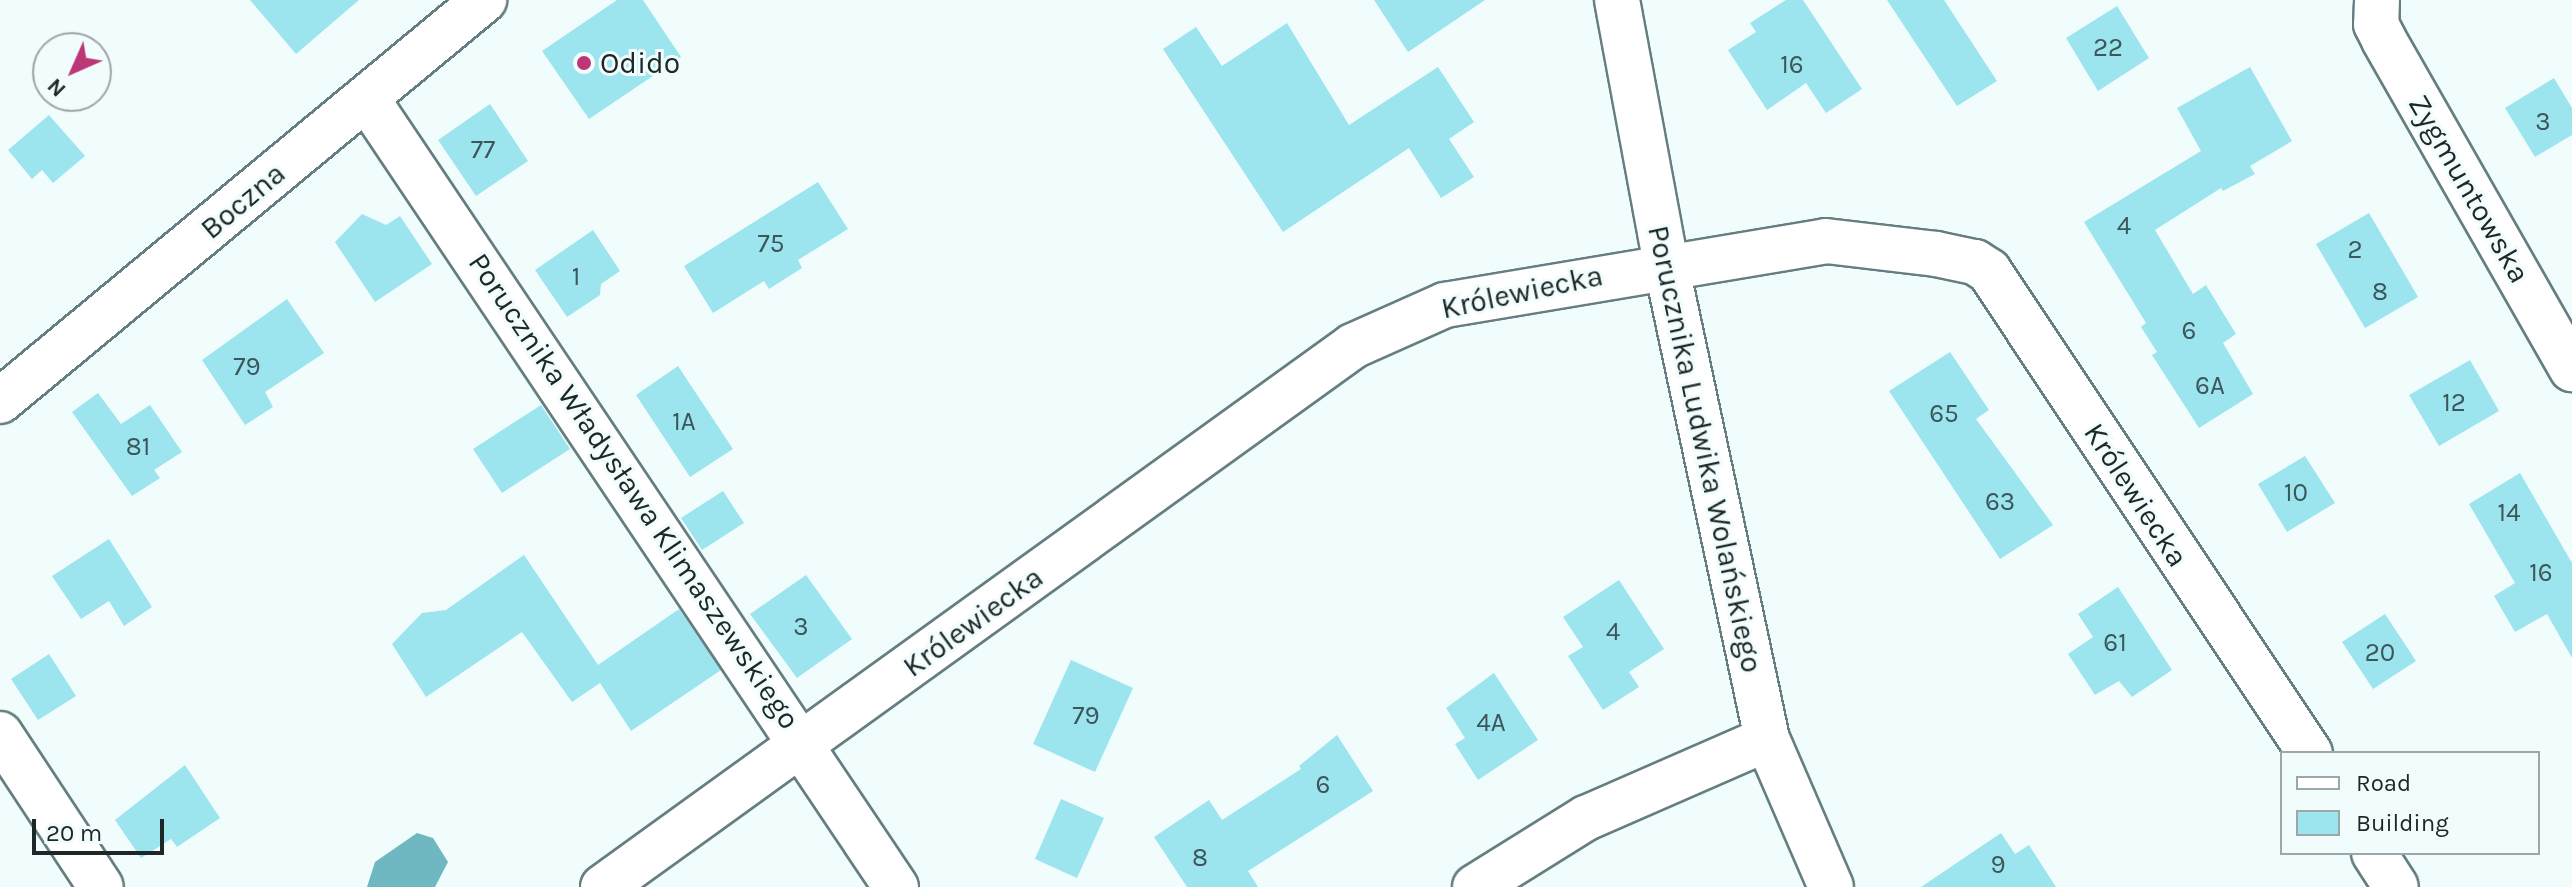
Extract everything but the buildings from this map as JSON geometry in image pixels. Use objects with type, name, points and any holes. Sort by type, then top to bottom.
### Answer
[{"type":"street","name":"Boczna","points":[[0,401],[484,0]]},
{"type":"street","name":"Porucznika Ludwika Wolańskiego","points":[[1617,0],[1666,264],[1767,739],[1831,887]]},
{"type":"street","name":"Zygmuntowska","points":[[2373,2],[2376,24],[2384,40],[2572,369]]},
{"type":"street","name":"Porucznika Władysława Klimaszewskiego","points":[[367,99],[896,887]]},
{"type":"street","name":"Królewiecka","points":[[603,887],[1353,346],[1445,305],[1666,264],[1826,241],[1936,254],[1975,262],[1989,271],[2309,751]]},
{"type":"street","points":[[0,734],[101,887]]},
{"type":"street","points":[[1475,887],[1586,818],[1767,739]]},
{"type":"street","points":[[2375,855],[2396,887]]},
{"type":"water","points":[[417,833],[433,838],[448,862],[435,887],[367,887],[375,862]]},
{"type":"place","name":"Odido","points":[[584,63]]}]
